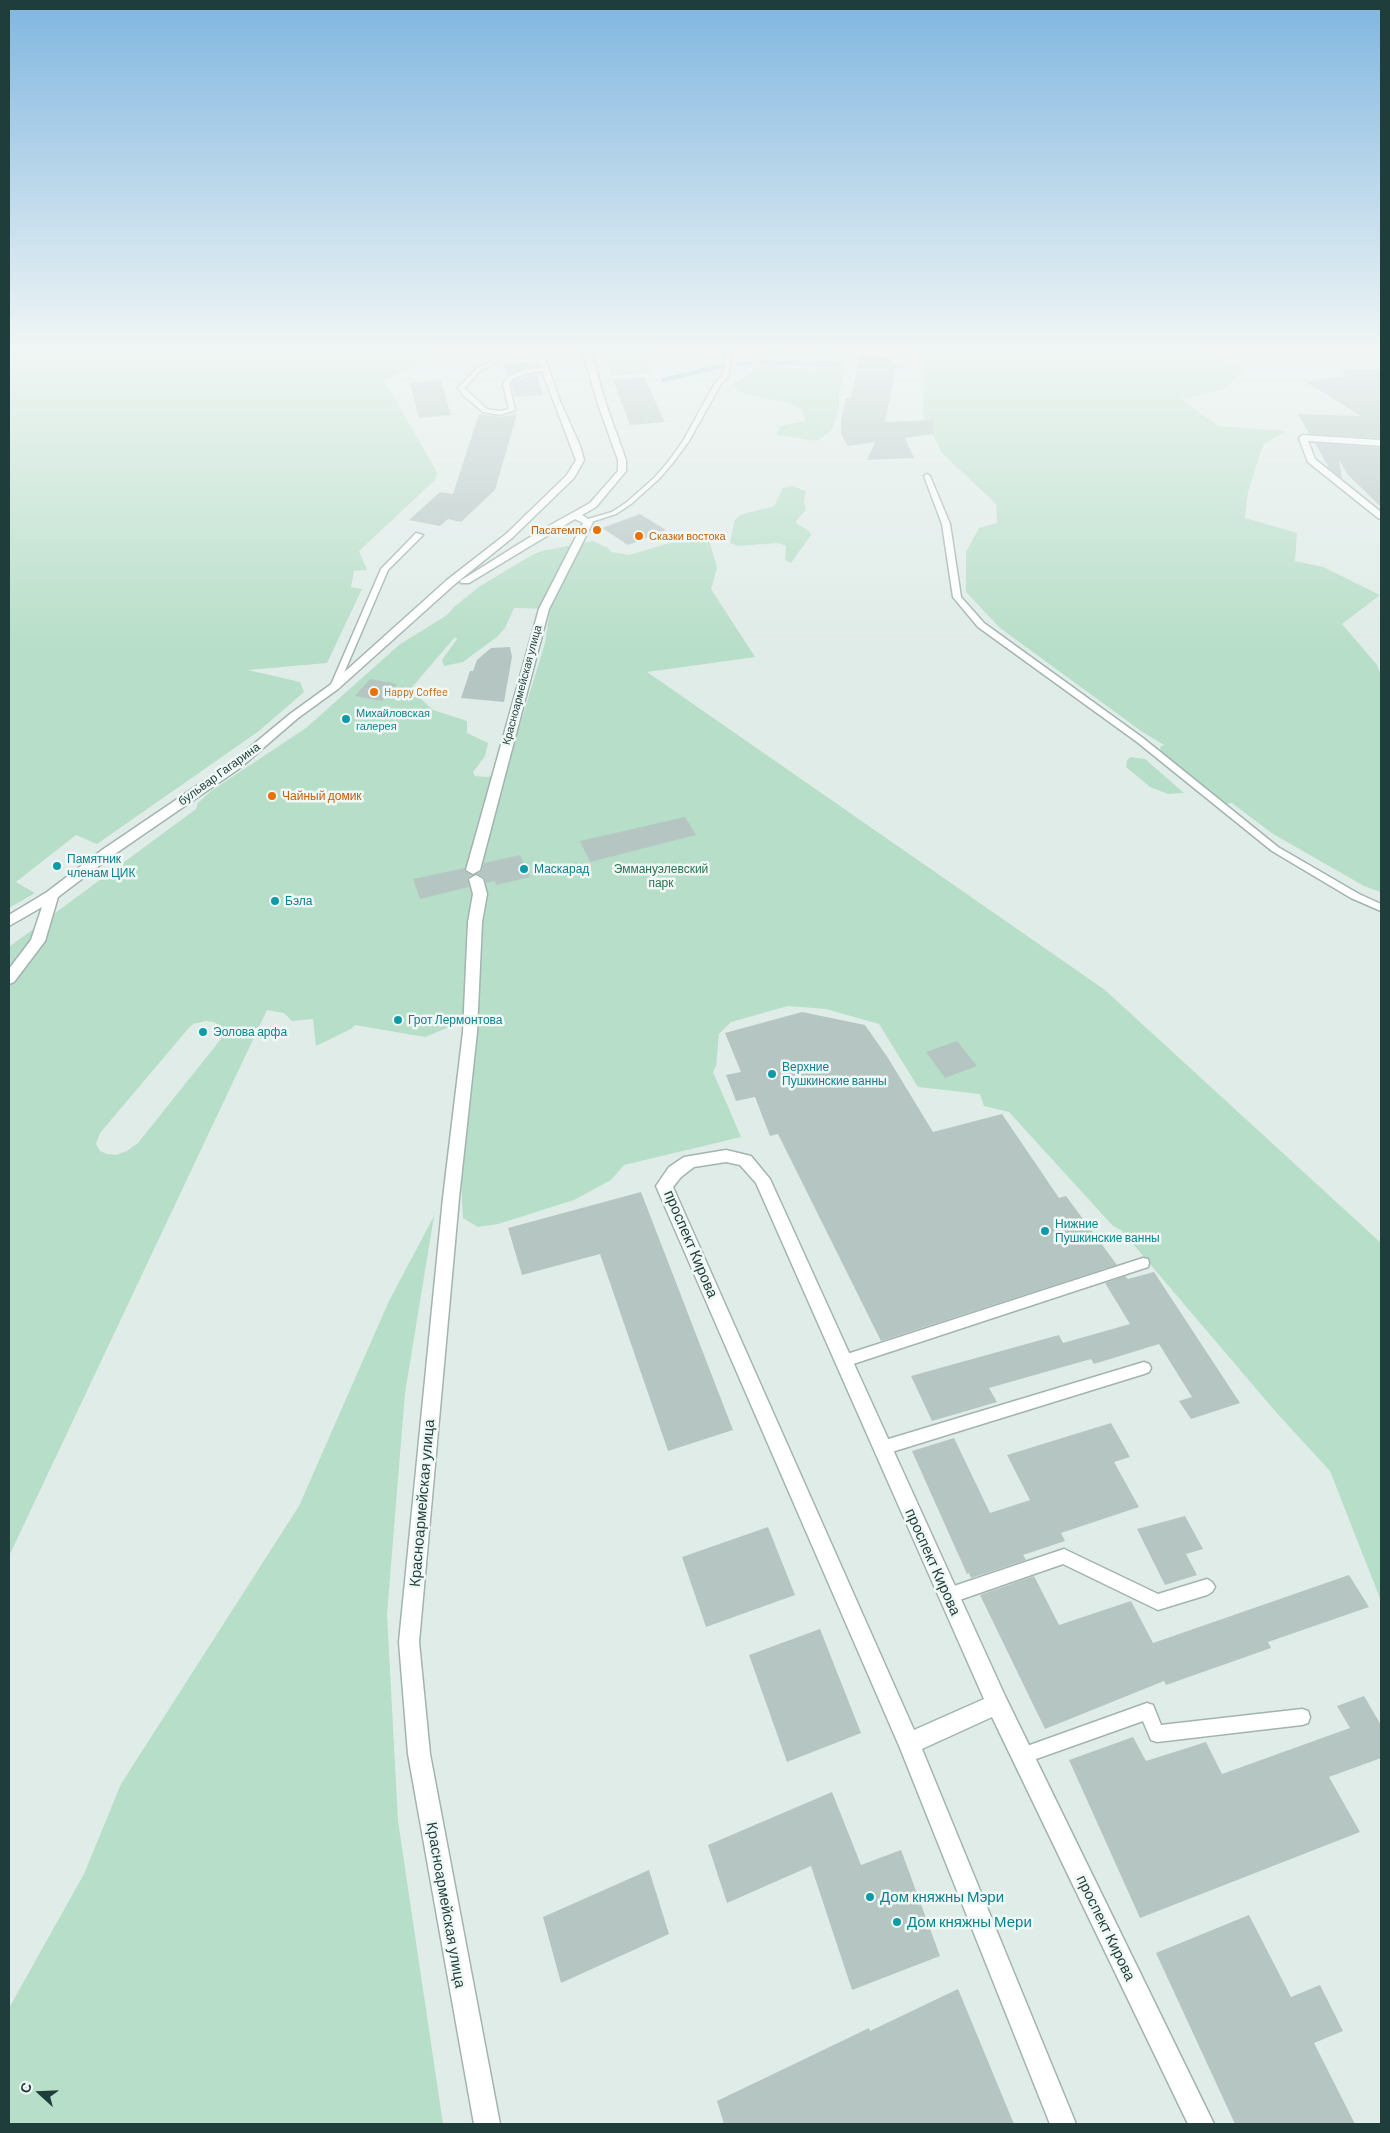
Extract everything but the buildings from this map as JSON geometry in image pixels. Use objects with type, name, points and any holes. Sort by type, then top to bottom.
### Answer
[{"type":"street","name":"бульвар Гагарина","points":[[9,921],[52,895],[107,853],[236,764],[294,716],[334,687],[472,564],[509,536],[571,476],[580,460],[577,450]]},
{"type":"street","name":"бульвар Гагарина","points":[[418,612],[485,567],[593,505],[622,471],[622,460],[618,450]]},
{"type":"street","points":[[1307,450],[1311,460],[1381,516]]},
{"type":"street","points":[[575,516],[588,522]]},
{"type":"street","name":"Красноармейская улица","points":[[487,2124],[419,1754],[409,1642],[451,1198],[470,1032],[475,922],[480,894],[475,875],[544,608],[588,522]]},
{"type":"street","points":[[9,979],[38,941],[52,895]]},
{"type":"street","name":"проспект Кирова","points":[[1063,2124],[909,1744],[664,1186],[675,1172],[690,1162],[726,1156],[746,1160],[762,1180],[997,1704],[1202,2124]]},
{"type":"street","points":[[909,1744],[997,1704]]},
{"type":"lane","points":[[588,522],[614,513],[628,503],[657,478],[680,450]]},
{"type":"lane","points":[[926,476],[946,524],[957,596],[981,624],[1140,740],[1275,849],[1355,896],[1381,908]]},
{"type":"lane","points":[[334,687],[385,569],[419,535]]},
{"type":"lane","points":[[844,1361],[1143,1263]]},
{"type":"lane","points":[[882,1448],[1144,1368]]},
{"type":"lane","points":[[948,1596],[1064,1556],[1158,1602],[1207,1587]]},
{"type":"lane","points":[[1022,1756],[1147,1711],[1157,1734],[1302,1717]]},
{"type":"green space","points":[[9,450],[424,450],[437,472],[435,480],[359,551],[367,570],[354,571],[351,587],[362,589],[327,663],[248,670],[300,682],[304,692],[259,731],[97,844],[76,835],[16,882],[35,893],[9,908]]},
{"type":"green space","points":[[940,450],[1262,450],[1248,492],[1245,518],[1297,533],[1295,561],[1323,567],[1380,595],[1342,624],[1377,665],[1381,675],[1381,892],[1364,886],[1273,834],[1232,803],[1225,804],[1162,755],[1160,747],[1164,745],[1141,731],[1000,628],[966,592],[966,552],[979,528],[997,523],[996,504]]},
{"type":"green space","points":[[792,486],[806,491],[804,502],[806,510],[796,521],[797,524],[808,530],[811,535],[791,563],[785,560],[786,546],[778,543],[738,546],[730,543],[735,520],[740,515],[774,506],[783,488]]},
{"type":"green space","name":"Эммануэлевский парк","points":[[707,532],[717,568],[711,589],[755,657],[647,672],[1105,990],[1381,1243],[1381,1601],[1330,1471],[1275,1411],[1121,1230],[1113,1226],[1009,1112],[984,1106],[980,1094],[918,1087],[879,1024],[826,1009],[788,1006],[731,1022],[719,1034],[716,1066],[713,1072],[741,1137],[624,1165],[611,1180],[574,1200],[498,1224],[478,1227],[463,1218],[461,1180],[476,1016],[425,1037],[355,1025],[351,1029],[316,1046],[313,1019],[292,1021],[284,1013],[267,1010],[9,1556],[9,947],[196,809],[198,803],[211,791],[306,728],[399,645],[447,615],[480,586],[542,551],[593,541],[608,548],[611,552],[629,555]],"holes":[[[514,608],[550,609],[545,643],[508,764],[501,772],[488,777],[475,776],[473,772],[485,756],[488,743],[467,733],[467,721],[433,710],[420,698],[414,697],[401,700],[455,637],[457,639],[442,660],[444,666],[463,662],[497,637],[505,628]],[[206,1021],[219,1025],[221,1039],[138,1143],[127,1151],[116,1155],[100,1151],[96,1144],[100,1133],[187,1030],[193,1024]]]},
{"type":"green space","points":[[1131,757],[1145,759],[1184,793],[1168,794],[1150,787],[1126,767],[1127,760]]},
{"type":"green space","points":[[434,1216],[405,1393],[387,1614],[398,1821],[443,2124],[9,2124],[9,2008],[84,1874],[121,1784],[299,1506],[389,1301]]},
{"type":"place","name":"Пасатемпо","points":[[597,530]]},
{"type":"place","name":"Сказки востока","points":[[639,536]]},
{"type":"place","name":"Happy Coffee","points":[[374,692]]},
{"type":"place","name":"Михайловская галерея","points":[[346,719]]},
{"type":"place","name":"Чайный домик","points":[[272,796]]},
{"type":"place","name":"Памятник членам ЦИК","points":[[57,866]]},
{"type":"place","name":"Маскарад","points":[[524,869]]},
{"type":"place","name":"Бэла","points":[[275,901]]},
{"type":"place","name":"Грот Лермонтова","points":[[398,1020]]},
{"type":"place","name":"Эолова арфа","points":[[203,1032]]},
{"type":"place","name":"Верхние Пушкинские ванны","points":[[772,1074]]},
{"type":"place","name":"Нижние Пушкинские ванны","points":[[1045,1231]]},
{"type":"place","name":"Дом княжны Мэри","points":[[870,1897]]},
{"type":"place","name":"Дом княжны Мери","points":[[897,1922]]}]
